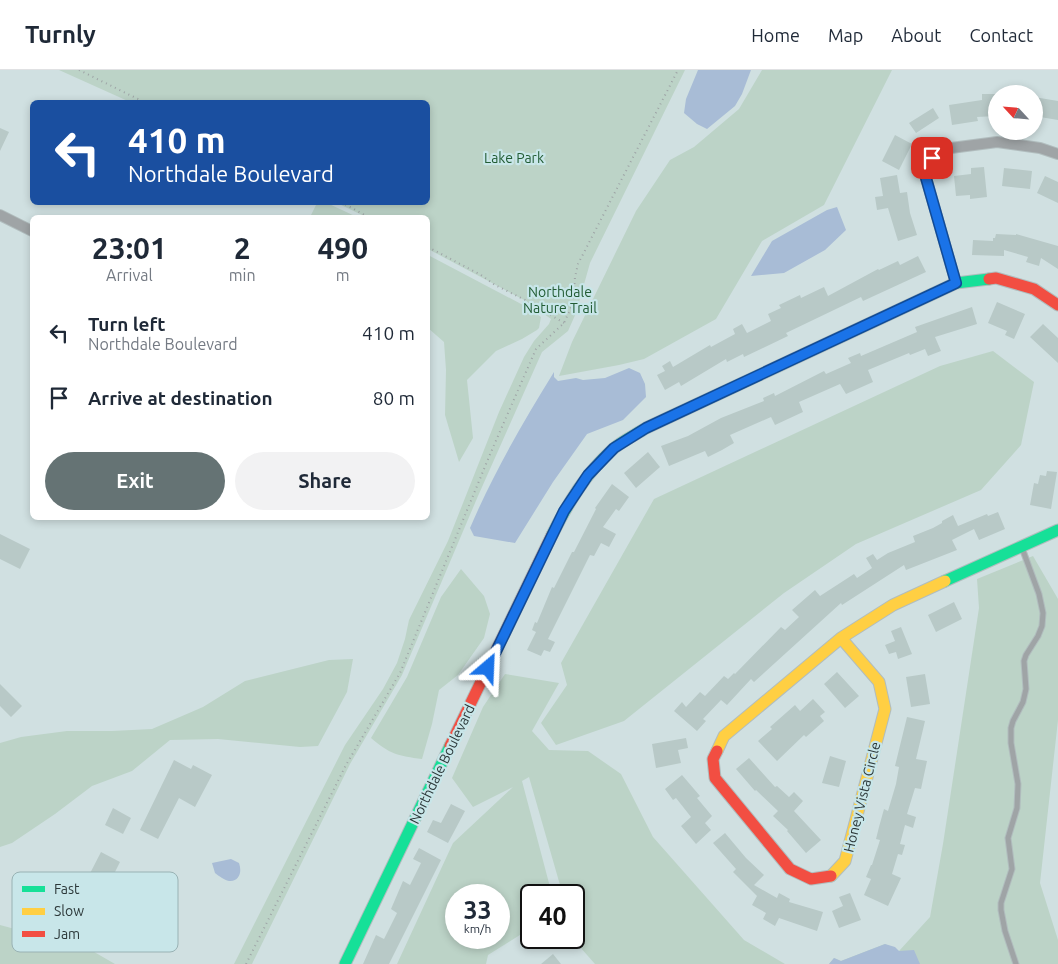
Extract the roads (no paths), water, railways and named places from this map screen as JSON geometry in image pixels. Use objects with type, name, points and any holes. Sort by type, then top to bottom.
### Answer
[{"type":"street","points":[[956,283],[926,178],[932,158],[951,148],[997,142],[1040,148],[1058,154]]},
{"type":"street","points":[[0,215],[30,229]]},
{"type":"street","name":"Northdale Boulevard","points":[[345,964],[564,511],[588,475],[614,448],[646,428],[956,283],[996,278],[1034,289],[1058,306]]},
{"type":"street","name":"Honey Vista Circle","points":[[841,638],[879,682],[885,709],[846,861],[831,876],[811,879],[790,870],[715,778],[712,758],[724,736],[841,638],[893,605],[1058,530]]},
{"type":"lane","points":[[1016,964],[1001,910],[1001,903],[1012,869],[1008,838],[1017,808],[1018,784],[1010,728],[1023,702],[1026,689],[1024,661],[1042,626],[1043,613],[1039,594],[1021,547]]},
{"type":"water","points":[[698,70],[751,70],[742,94],[735,106],[707,129],[697,124],[684,113],[686,99]]},
{"type":"water","points":[[837,207],[846,230],[825,250],[784,273],[751,276],[772,241],[827,210]]},
{"type":"water","points":[[629,368],[640,373],[645,384],[646,397],[623,420],[587,434],[553,482],[515,543],[474,536],[470,528],[489,487],[520,429],[554,372],[554,377],[558,381],[576,378],[583,380],[605,378]]},
{"type":"water","points":[[231,859],[239,863],[240,872],[236,880],[229,881],[215,873],[212,863]]},
{"type":"water","points":[[885,944],[895,947],[899,951],[914,950],[920,964],[829,964],[834,958],[841,961]]},
{"type":"park label","name":"Lake Park","points":[[514,158]]},
{"type":"park label","name":"Northdale Nature Trail","points":[[560,300]]}]
